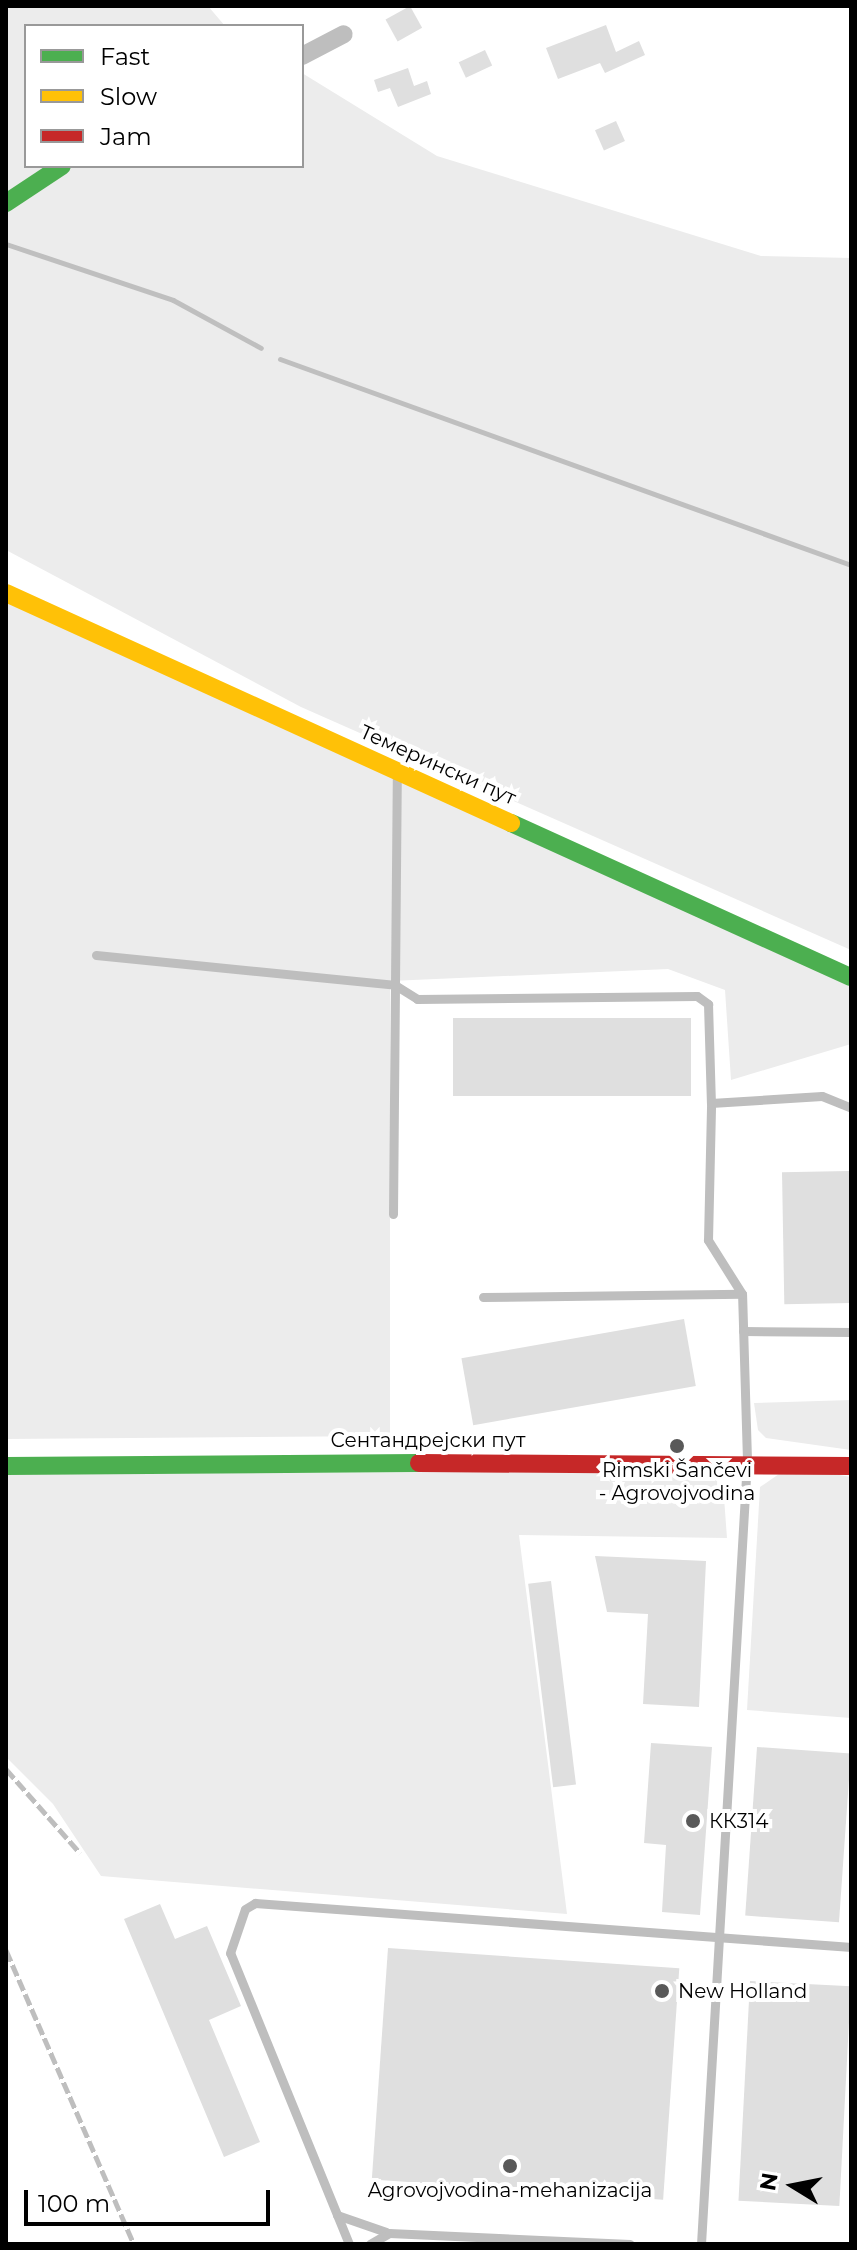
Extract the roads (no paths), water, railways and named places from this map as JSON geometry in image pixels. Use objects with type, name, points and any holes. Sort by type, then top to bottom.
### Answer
[{"type":"main road","points":[[6,203],[59,168]]},
{"type":"main road","name":"Темерински пут","points":[[6,593],[851,977]]},
{"type":"main road","name":"Сентандрејски пут","points":[[6,1466],[747,1460],[851,1466]]},
{"type":"street","points":[[304,55],[344,34]]},
{"type":"lane","points":[[393,1214],[397,771]]},
{"type":"lane","points":[[96,955],[395,985],[417,999],[697,996],[708,1004],[711,1103],[708,1240],[742,1294],[747,1460],[701,2244]]},
{"type":"lane","points":[[711,1103],[822,1096],[851,1108]]},
{"type":"lane","points":[[483,1297],[742,1294]]},
{"type":"lane","points":[[743,1331],[851,1332]]},
{"type":"lane","points":[[349,2244],[230,1953],[245,1909],[255,1903],[851,1947]]},
{"type":"lane","points":[[337,2215],[389,2233],[630,2244]]},
{"type":"lane","points":[[370,2244],[389,2233]]},
{"type":"waterway","points":[[6,244],[173,300],[261,348]]},
{"type":"waterway","points":[[280,359],[851,565]]},
{"type":"railway","points":[[6,1769],[80,1853]]},
{"type":"railway","points":[[6,1950],[134,2244]]},
{"type":"place","name":"Rimski Šančevi - Agrovojvodina","points":[[677,1446]]},
{"type":"place","name":"КК314","points":[[693,1821]]},
{"type":"place","name":"New Holland","points":[[662,1991]]},
{"type":"place","name":"Agrovojvodina-mehanizacija","points":[[510,2166]]}]
